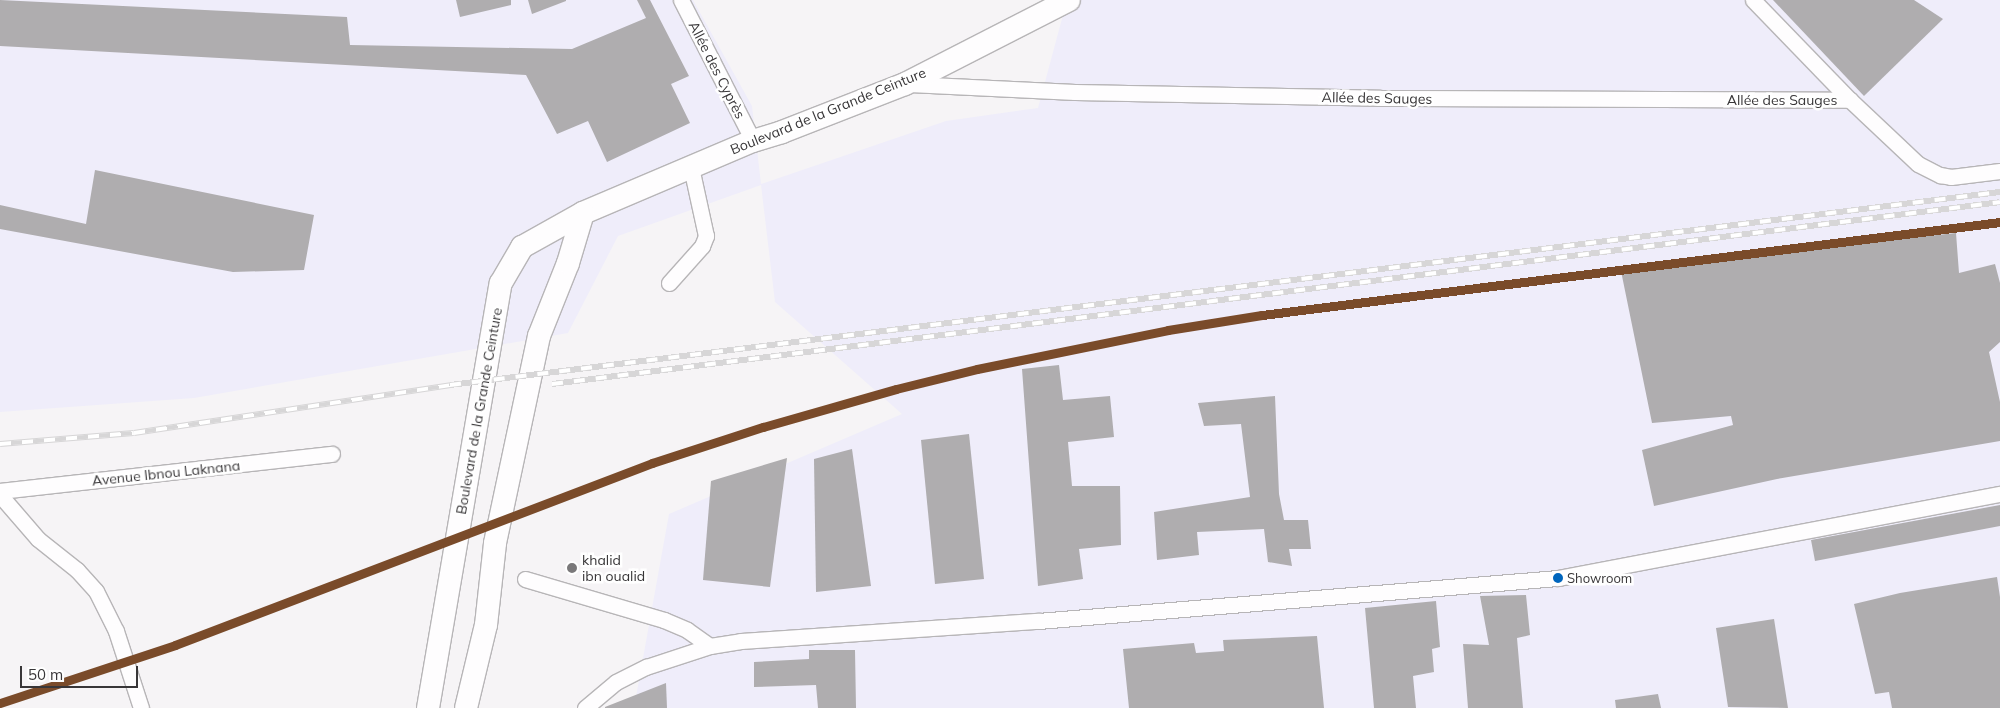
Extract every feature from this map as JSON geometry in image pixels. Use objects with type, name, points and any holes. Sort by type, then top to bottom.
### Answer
[{"type":"main road","name":"Boulevard de la Grande Ceinture","points":[[428,708],[501,283],[522,247],[582,213],[753,141],[782,132],[905,84],[1069,0]]},
{"type":"main road","points":[[466,708],[486,625],[495,543],[539,336],[568,263],[582,213]]},
{"type":"street","name":"Allée des Cyprès","points":[[681,0],[753,141]]},
{"type":"street","points":[[1753,0],[1850,100],[1918,164],[1927,170],[1951,177],[2000,171]]},
{"type":"street","name":"Allée des Sauges","points":[[905,84],[1075,92],[1360,98],[1850,100]]},
{"type":"street","points":[[669,283],[702,246],[706,236],[691,167]]},
{"type":"street","name":"Avenue Ibnou Laknana","points":[[0,493],[332,454]]},
{"type":"street","name":"Avenue Ibnou Laknana","points":[[0,493],[38,539],[77,570],[96,591],[116,631],[141,708]]},
{"type":"street","points":[[584,708],[616,682],[638,671],[710,646],[741,641],[1038,621],[1558,578],[2000,494]]},
{"type":"street","points":[[525,579],[664,620],[688,630],[710,646]]},
{"type":"shaded area","points":[[0,0],[693,0],[752,106],[761,184],[946,121],[1038,108],[1067,0],[2000,0],[2000,708],[634,708],[669,514],[902,414],[775,302],[761,185],[618,236],[568,333],[194,398],[0,412]]},
{"type":"building","points":[[0,0],[347,17],[350,45],[572,49],[646,18],[637,0],[650,0],[689,76],[671,84],[690,123],[607,162],[588,121],[557,134],[526,75],[0,46]]},
{"type":"building","points":[[456,0],[511,0],[511,5],[460,17]]},
{"type":"building","points":[[528,0],[566,0],[566,1],[532,14]]},
{"type":"building","points":[[1773,0],[1914,0],[1943,19],[1864,96]]},
{"type":"building","points":[[95,170],[314,215],[304,270],[233,272],[0,229],[0,205],[86,224]]},
{"type":"building","points":[[1956,233],[1959,273],[1995,264],[2000,283],[2000,342],[1989,352],[2000,402],[2000,441],[1777,479],[1654,506],[1642,450],[1733,425],[1731,416],[1652,423],[1621,271],[1742,255]]},
{"type":"building","points":[[1059,365],[1063,400],[1110,396],[1114,437],[1068,442],[1072,486],[1120,486],[1121,545],[1079,549],[1083,579],[1038,586],[1022,369]]},
{"type":"building","points":[[1275,396],[1279,494],[1284,520],[1308,520],[1311,549],[1289,549],[1292,566],[1268,562],[1264,529],[1197,532],[1199,555],[1157,560],[1154,512],[1250,497],[1241,424],[1204,426],[1198,403]]},
{"type":"building","points":[[969,434],[984,579],[935,584],[921,440]]},
{"type":"building","points":[[852,449],[871,586],[816,592],[814,459]]},
{"type":"building","points":[[787,458],[770,587],[703,580],[711,481]]},
{"type":"building","points":[[2000,505],[2000,526],[1815,561],[1811,540]]},
{"type":"building","points":[[1997,577],[2000,597],[2000,708],[1892,708],[1889,692],[1875,694],[1854,604],[1900,593]]},
{"type":"building","points":[[1526,595],[1530,635],[1517,638],[1523,708],[1468,708],[1463,644],[1489,645],[1480,596]]},
{"type":"building","points":[[1436,601],[1440,647],[1432,649],[1434,672],[1413,676],[1416,708],[1374,708],[1365,608]]},
{"type":"building","points":[[1774,619],[1788,708],[1728,707],[1716,628]]},
{"type":"building","points":[[1317,636],[1324,708],[1129,708],[1123,649],[1194,643],[1196,653],[1224,651],[1223,640]]},
{"type":"building","points":[[809,650],[855,650],[856,708],[818,708],[816,685],[754,687],[754,662],[809,659]]},
{"type":"building","points":[[666,683],[667,708],[605,708],[605,707]]},
{"type":"building","points":[[1658,694],[1661,708],[1616,708],[1615,700]]},
{"type":"railway","points":[[0,444],[134,433],[450,385],[2000,192]]},
{"type":"railway","points":[[552,384],[2000,202]]},
{"type":"transit line","points":[[0,703],[175,645],[652,463],[763,427],[896,389],[977,369],[1168,330],[1262,315],[2000,222]]},
{"type":"place","name":"khalid ibn oualid","points":[[572,568]]},
{"type":"place","name":"Showroom","points":[[1558,578]]}]
